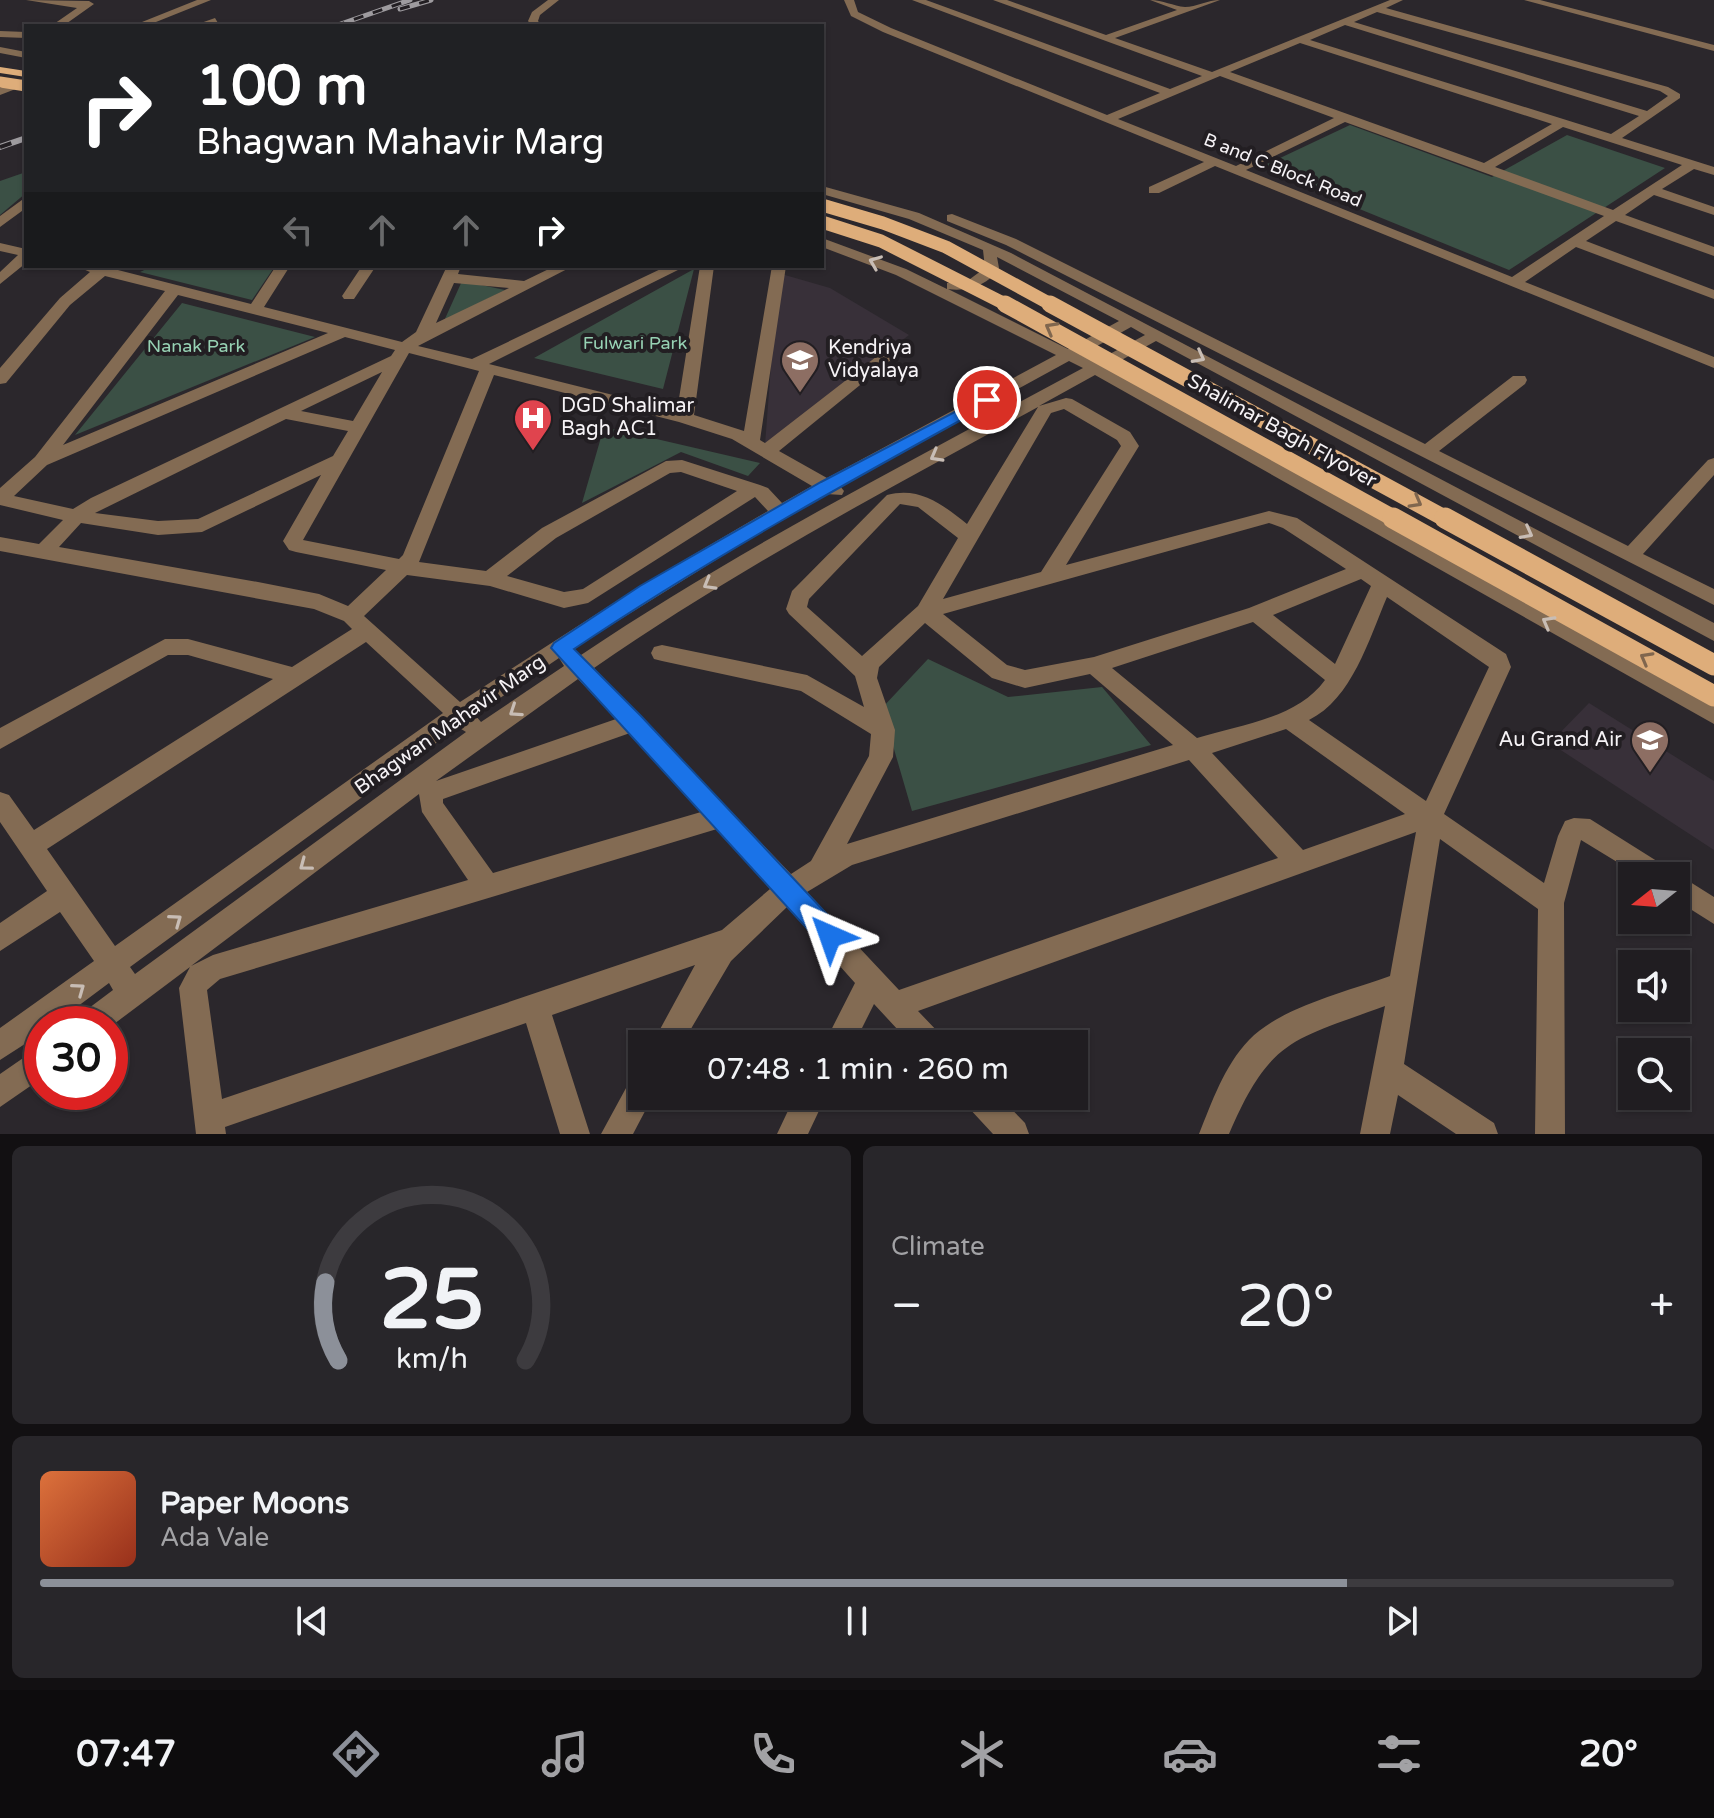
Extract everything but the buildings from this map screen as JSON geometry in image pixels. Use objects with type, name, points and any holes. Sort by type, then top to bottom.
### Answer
[{"type":"main road","points":[[0,70],[24,78]]},
{"type":"main road","points":[[0,82],[24,78]]},
{"type":"main road","name":"Shalimar Bagh Flyover","points":[[824,206],[883,223],[946,247],[1714,665]]},
{"type":"main road","name":"Shalimar Bagh Flyover","points":[[824,223],[881,241],[990,295],[1714,696]]},
{"type":"street","points":[[31,0],[90,3]]},
{"type":"street","points":[[142,24],[172,11],[184,11],[206,0]]},
{"type":"street","points":[[535,24],[535,14],[554,0]]},
{"type":"street","name":"B and C Block Road","points":[[849,0],[854,14],[876,25],[1714,363]]},
{"type":"street","points":[[917,0],[1170,93]]},
{"type":"street","points":[[998,0],[1345,117],[1714,252]]},
{"type":"street","points":[[1155,0],[1186,10]]},
{"type":"street","points":[[1106,38],[1215,0]]},
{"type":"street","points":[[1109,118],[1398,0]]},
{"type":"street","points":[[1529,0],[1714,48]]},
{"type":"street","points":[[59,24],[90,3]]},
{"type":"street","points":[[1378,9],[1664,89],[1676,96],[1612,139]]},
{"type":"street","points":[[207,24],[215,21]]},
{"type":"street","points":[[1345,22],[1649,115]]},
{"type":"street","points":[[0,34],[24,35]]},
{"type":"street","points":[[1300,40],[1714,171]]},
{"type":"street","points":[[0,50],[24,55]]},
{"type":"street","points":[[0,92],[24,79]]},
{"type":"street","points":[[1237,170],[1345,117]]},
{"type":"street","points":[[1485,168],[1562,123]]},
{"type":"street","points":[[1154,190],[1216,161]]},
{"type":"street","points":[[1514,282],[1692,164]]},
{"type":"street","points":[[824,180],[910,202],[983,247],[1130,321],[1714,633]]},
{"type":"street","points":[[824,190],[932,216],[1011,242],[1714,598]]},
{"type":"street","points":[[1651,190],[1714,211]]},
{"type":"street","points":[[0,223],[24,203]]},
{"type":"street","points":[[1574,241],[1714,295]]},
{"type":"street","points":[[824,243],[927,285],[1095,368],[1714,715]]},
{"type":"street","points":[[0,247],[24,253]]},
{"type":"street","points":[[927,285],[965,286],[988,275],[993,259],[983,247]]},
{"type":"street","points":[[2,276],[24,256]]},
{"type":"street","points":[[2,276],[24,266]]},
{"type":"street","points":[[0,379],[75,291],[108,268],[174,290],[343,332],[399,354],[480,367],[685,418],[751,442],[852,501]]},
{"type":"street","points":[[254,310],[282,268]]},
{"type":"street","points":[[349,296],[368,268]]},
{"type":"street","points":[[43,552],[78,515],[98,502],[284,413],[399,354],[423,335],[562,268]]},
{"type":"street","points":[[30,846],[296,677],[359,623],[415,551],[480,367],[675,268]]},
{"type":"street","points":[[685,418],[707,268]]},
{"type":"street","points":[[751,442],[779,268]]},
{"type":"street","points":[[423,335],[451,272],[526,286]]},
{"type":"street","points":[[0,498],[41,461],[174,290]]},
{"type":"street","name":"Bhagwan Mahavir Marg","points":[[0,1046],[460,715],[647,591],[827,486],[1130,321]]},
{"type":"street","points":[[41,461],[343,332]]},
{"type":"street","name":"Bhagwan Mahavir Marg","points":[[116,1006],[481,734],[657,614],[852,501],[1156,335]]},
{"type":"street","points":[[767,451],[900,346]]},
{"type":"street","points":[[399,354],[293,541],[304,549],[490,579],[564,600],[581,599],[753,489]]},
{"type":"street","points":[[1425,453],[1519,380]]},
{"type":"street","points":[[866,672],[869,663],[925,611],[1044,410],[1061,404],[1071,405],[1124,436],[1130,446],[1048,578]]},
{"type":"street","points":[[284,413],[357,427]]},
{"type":"street","points":[[1334,429],[1352,415]]},
{"type":"street","points":[[0,498],[78,515],[170,529],[191,528],[338,460]]},
{"type":"street","points":[[1630,556],[1714,464]]},
{"type":"street","points":[[490,579],[549,533],[666,467],[682,466],[753,489],[768,496],[781,513]]},
{"type":"street","points":[[821,868],[881,757],[883,730],[866,672],[796,609],[799,596],[894,499],[918,497],[970,537]]},
{"type":"street","points":[[925,611],[1269,517],[1290,523],[1494,656],[1500,663],[1431,816],[1375,1134]]},
{"type":"street","points":[[0,544],[319,602],[359,623],[481,734]]},
{"type":"street","points":[[925,611],[1000,672],[1012,678],[1025,679],[1094,665],[1374,576]]},
{"type":"street","points":[[673,1030],[690,999],[731,940],[821,868],[845,856],[1288,718],[1319,703],[1338,678],[1374,576]]},
{"type":"street","points":[[1256,613],[1338,678]]},
{"type":"street","points":[[0,739],[165,647],[188,647],[296,677]]},
{"type":"street","points":[[561,648],[634,722],[917,1030]]},
{"type":"street","points":[[662,653],[807,684],[883,730]]},
{"type":"street","points":[[1094,665],[1193,748],[1298,862]]},
{"type":"street","points":[[1288,718],[1551,903]]},
{"type":"street","points":[[487,886],[431,805],[431,793],[634,722]]},
{"type":"street","points":[[0,802],[132,994]]},
{"type":"street","points":[[895,1005],[1431,816]]},
{"type":"street","points":[[722,817],[213,968],[200,976],[193,988],[210,1126],[535,1005],[731,940]]},
{"type":"street","points":[[1553,1132],[1551,903],[1570,836],[1574,829],[1590,830],[1640,862]]},
{"type":"street","points":[[0,938],[63,895]]},
{"type":"street","points":[[1690,895],[1714,912]]},
{"type":"street","points":[[845,1030],[872,980]]},
{"type":"street","points":[[1214,1134],[1255,1051],[1269,1039],[1286,1029],[1403,985]]},
{"type":"street","points":[[535,1005],[575,1134]]},
{"type":"street","points":[[1388,1071],[1483,1134]]},
{"type":"street","points":[[0,1092],[24,1074]]},
{"type":"street","points":[[616,1134],[629,1110]]},
{"type":"street","points":[[792,1134],[804,1110]]},
{"type":"street","points":[[992,1110],[1014,1134]]},
{"type":"shaded area","name":"Kendriya Vidyalaya","points":[[778,273],[830,288],[909,335],[765,445]]},
{"type":"shaded area","name":"Au Grand Air","points":[[1589,703],[1714,781],[1714,850],[1550,743]]},
{"type":"green space","points":[[1350,125],[1492,177],[1567,135],[1665,168],[1509,270],[1259,168]]},
{"type":"green space","points":[[24,173],[24,195],[0,215],[0,181]]},
{"type":"green space","points":[[149,268],[274,268],[252,300],[140,272]]},
{"type":"green space","name":"Fulwari Park","points":[[694,269],[663,389],[534,358]]},
{"type":"green space","points":[[462,281],[505,290],[444,321]]},
{"type":"green space","name":"Nanak Park","points":[[182,303],[315,337],[75,435]]},
{"type":"green space","points":[[604,427],[760,463],[748,476],[681,452],[582,503]]},
{"type":"green space","points":[[928,659],[1008,697],[1102,687],[1151,745],[912,811],[882,708]]},
{"type":"railway","points":[[341,24],[410,0]]},
{"type":"railway","points":[[400,9],[431,0]]},
{"type":"railway","points":[[0,147],[24,139]]},
{"type":"place","name":"Kendriya Vidyalaya","points":[[800,394]]},
{"type":"place","name":"DGD Shalimar Bagh AC1","points":[[533,452]]},
{"type":"place","name":"Au Grand Air","points":[[1650,774]]},
{"type":"route","points":[[830,936],[634,722],[561,648],[647,591],[827,486],[987,400]]}]
